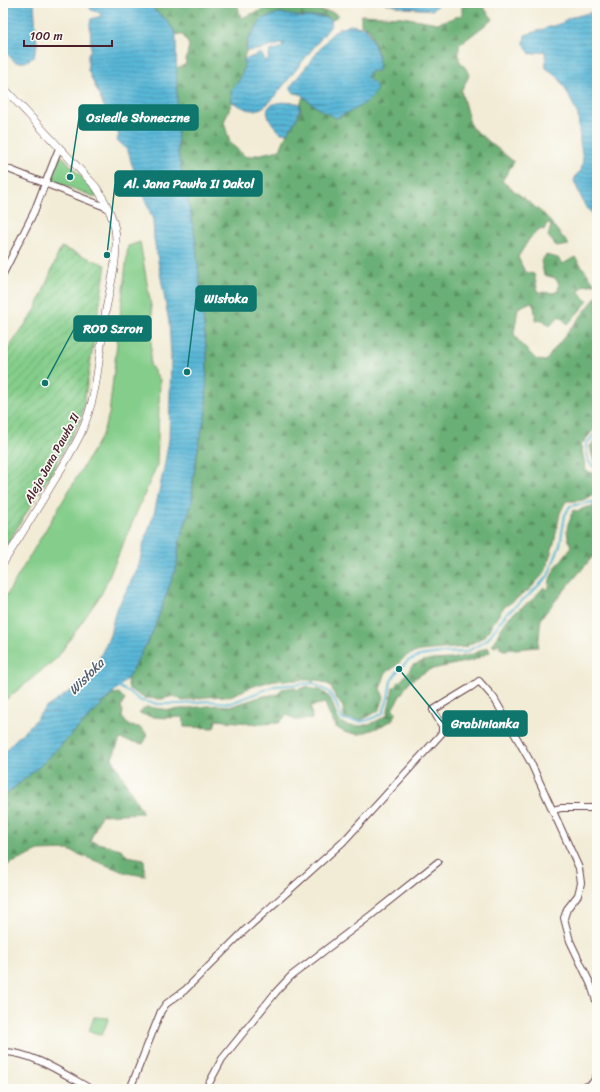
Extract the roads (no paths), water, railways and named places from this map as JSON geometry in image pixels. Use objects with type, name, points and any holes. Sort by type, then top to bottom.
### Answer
[{"type":"street","name":"Aleja Jana Pawła II","points":[[3,87],[96,187],[112,216],[116,238],[115,258],[103,327],[97,377],[89,412],[81,433],[71,452],[3,563]]},
{"type":"street","points":[[3,274],[34,212],[59,148]]},
{"type":"street","points":[[3,167],[108,208]]},
{"type":"street","points":[[130,1089],[161,1011],[164,1007],[185,990],[244,931],[343,842],[442,733],[442,726],[433,710],[479,681],[494,698],[530,761],[579,868],[581,884],[578,895],[568,908],[564,918],[570,941],[591,985],[597,1004]]},
{"type":"street","points":[[553,810],[561,808],[597,808]]},
{"type":"street","points":[[206,1089],[222,1059],[276,992],[292,976],[438,862]]},
{"type":"street","points":[[3,1052],[19,1054],[41,1062],[91,1089]]},
{"type":"street","points":[[580,1089],[594,1084],[597,1075]]},
{"type":"water","points":[[3,3],[34,3],[37,45],[34,57],[25,62],[15,62],[3,46]]},
{"type":"water","points":[[88,3],[149,3],[156,12],[166,19],[176,34],[178,153],[195,235],[207,356],[206,413],[199,442],[193,480],[192,503],[179,543],[177,565],[152,634],[127,679],[40,766],[3,797],[3,757],[10,745],[33,723],[44,709],[73,689],[87,677],[96,666],[110,635],[115,613],[139,565],[143,545],[154,514],[169,439],[171,355],[169,322],[154,239],[153,220],[128,152],[117,140],[119,135],[109,118],[88,70],[88,55],[91,49],[91,19],[101,16],[100,13],[91,10]]},
{"type":"water","points":[[385,3],[438,3],[433,10],[405,8]]},
{"type":"water","points":[[597,11],[597,219],[586,208],[574,181],[576,175],[581,171],[583,159],[578,115],[558,77],[546,68],[545,51],[530,54],[524,43],[525,35],[562,23],[568,18]]},
{"type":"water","points":[[279,13],[302,17],[321,16],[332,20],[330,27],[271,101],[256,110],[243,108],[232,102],[231,91],[241,77],[244,69],[244,60],[261,53],[266,61],[268,60],[270,51],[280,48],[285,43],[258,50],[246,51],[248,39],[262,19]]},
{"type":"water","points":[[350,25],[367,28],[379,57],[378,71],[370,71],[367,77],[377,86],[372,97],[367,102],[336,118],[319,109],[300,94],[294,93],[290,87],[331,35],[339,28],[344,28]]},
{"type":"water","points":[[282,102],[300,104],[300,108],[296,119],[287,133],[281,133],[269,118],[269,106]]},
{"type":"waterway","points":[[597,432],[586,444],[588,461],[597,470]]},
{"type":"waterway","points":[[119,687],[141,701],[159,704],[183,704],[206,701],[231,703],[275,686],[313,683],[329,692],[336,703],[342,719],[354,721],[372,719],[383,713],[388,698],[391,681],[399,669],[408,661],[419,656],[466,652],[487,640],[506,614],[531,593],[548,576],[560,545],[565,515],[570,506],[593,502],[597,498]]},
{"type":"place","name":"Osiedle Słoneczne","points":[[70,177]]},
{"type":"place","name":"Al. Jana Pawła II Dakol","points":[[107,255]]},
{"type":"place","name":"Wisłoka","points":[[187,372]]},
{"type":"place","name":"ROD Szron","points":[[45,383]]},
{"type":"place","name":"Grabinianka","points":[[399,669]]}]
